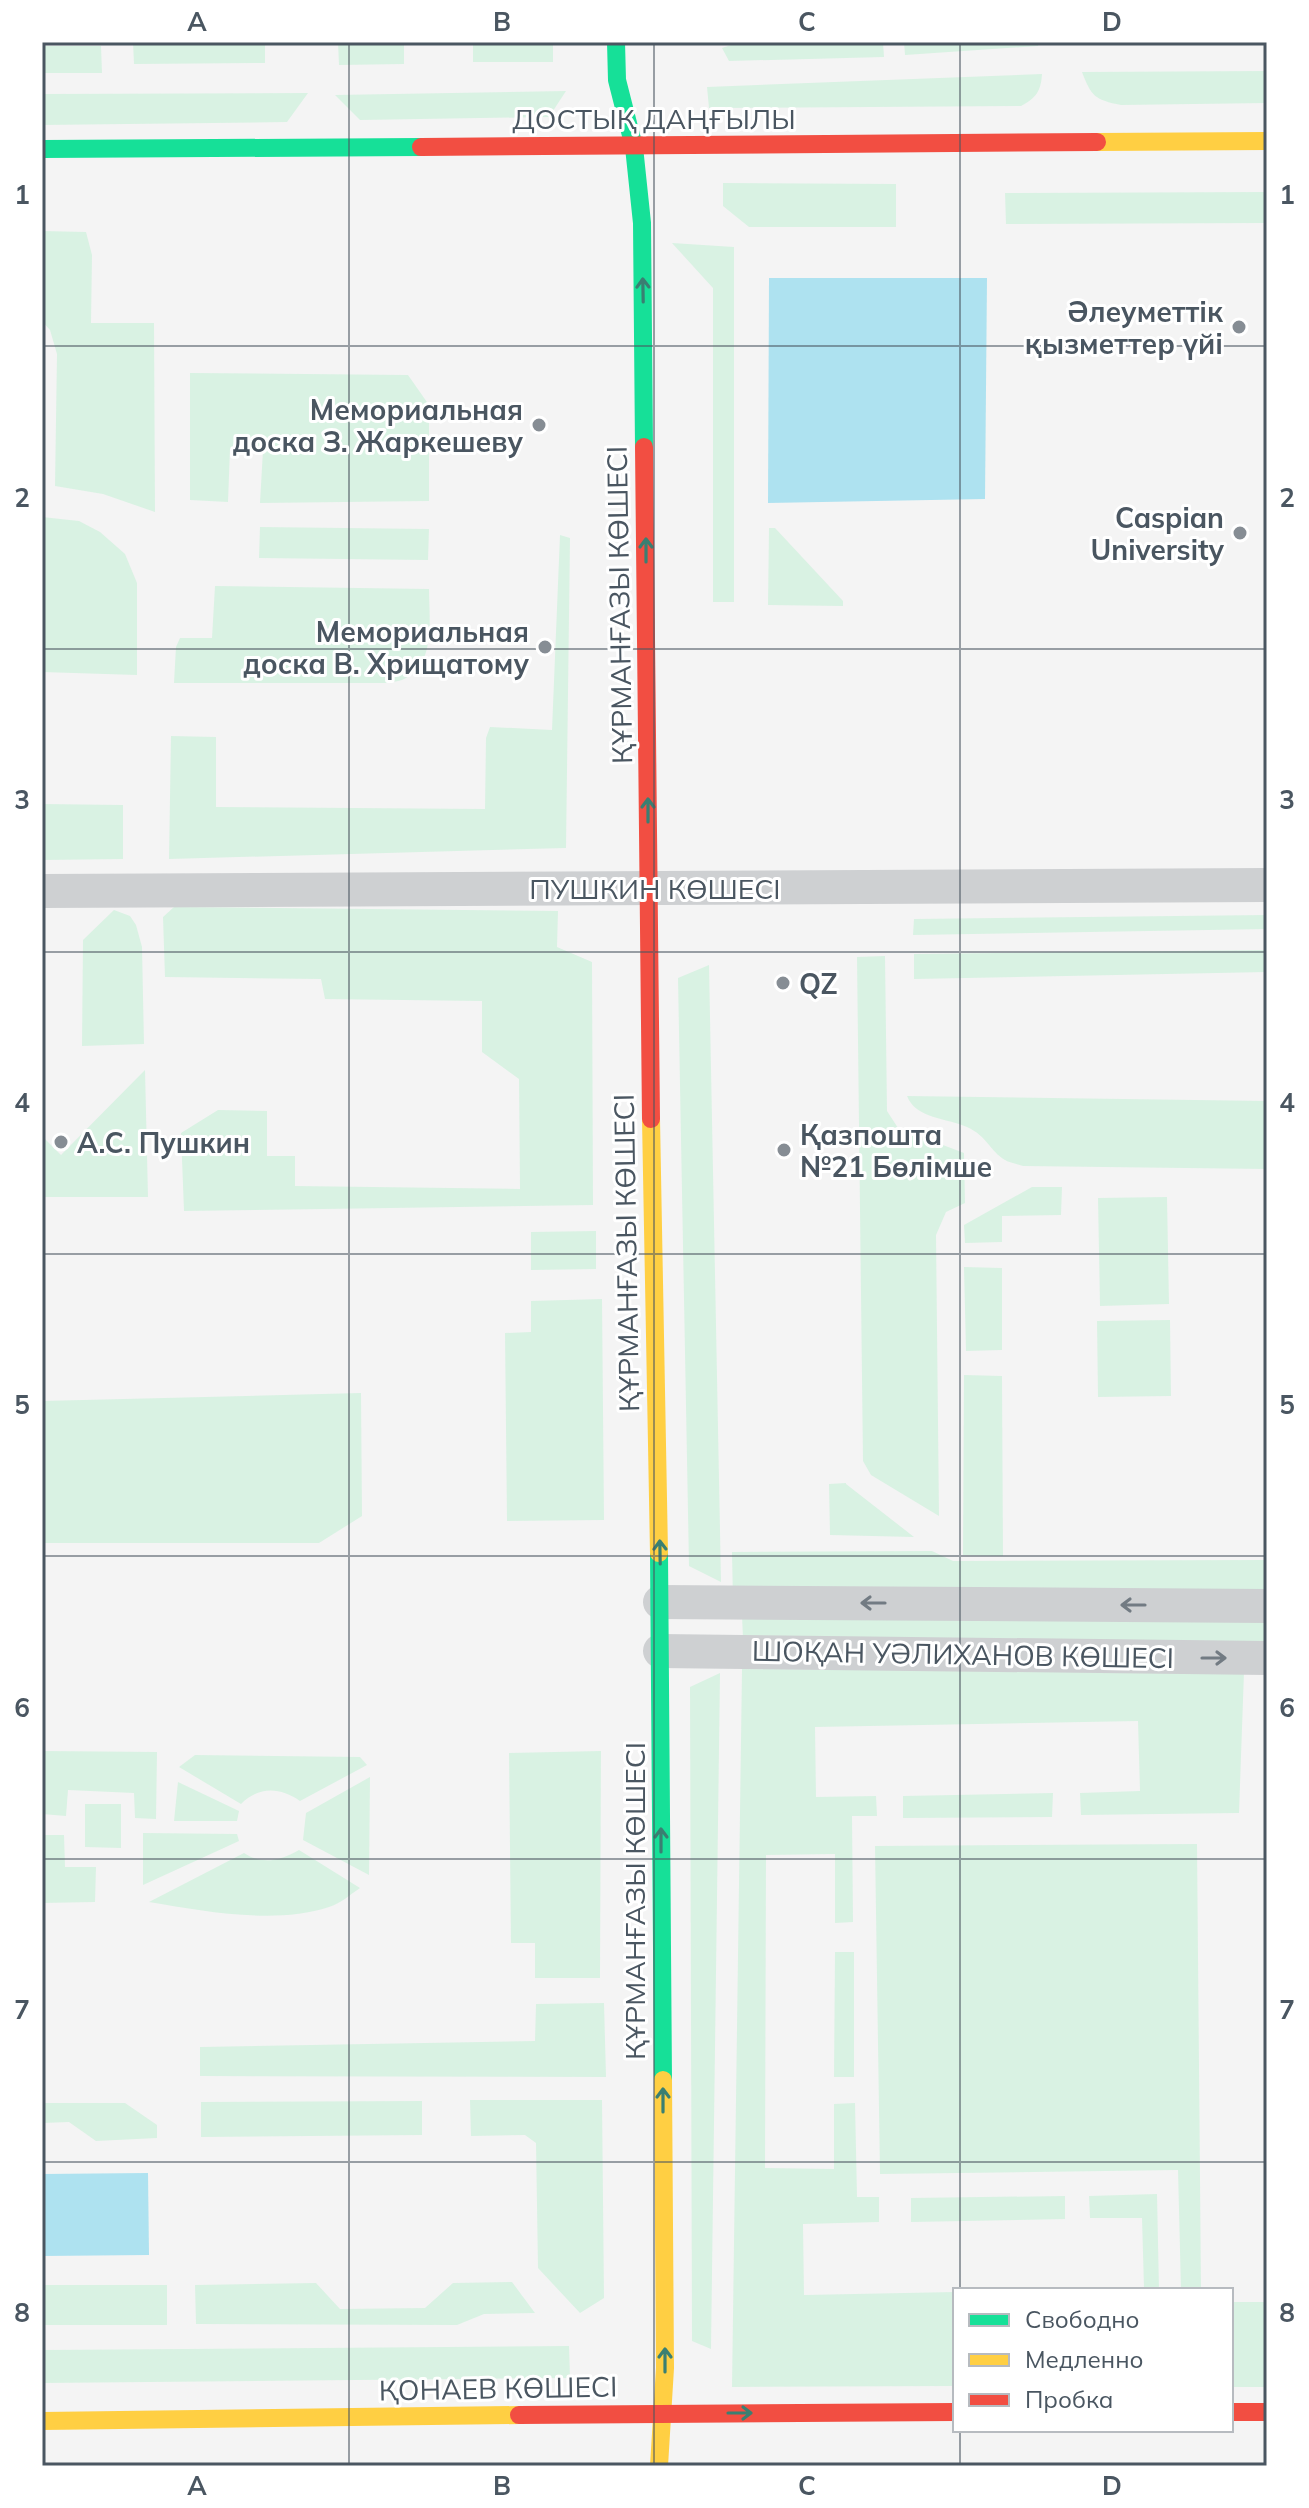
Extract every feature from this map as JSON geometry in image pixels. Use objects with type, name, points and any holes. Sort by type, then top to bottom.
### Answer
[{"type":"street","name":"ҚҰРМАНҒАЗЫ КӨШЕСІ","points":[[616,42],[617,80],[634,147],[642,223],[648,888],[660,1602],[665,2368],[659,2466]]},
{"type":"street","name":"ДОСТЫҚ ДАҢҒЫЛЫ","points":[[42,149],[1267,141]]},
{"type":"street","name":"ПУШКИН КӨШЕСІ","points":[[42,891],[1267,885]]},
{"type":"street","name":"ШОҚАН УӘЛИХАНОВ КӨШЕСІ","points":[[660,1602],[1267,1606]]},
{"type":"street","name":"ШОҚАН УӘЛИХАНОВ КӨШЕСІ","points":[[660,1651],[1267,1658]]},
{"type":"street","name":"ҚОНАЕВ КӨШЕСІ","points":[[42,2421],[953,2412]]},
{"type":"street","points":[[1233,2412],[1267,2412]]},
{"type":"green space","points":[[133,42],[265,42],[265,63],[134,64]]},
{"type":"green space","points":[[338,42],[404,42],[404,64],[339,65]]},
{"type":"green space","points":[[473,42],[553,42],[553,62],[473,62]]},
{"type":"green space","points":[[740,42],[883,42],[884,57],[729,61],[722,48]]},
{"type":"green space","points":[[904,42],[1039,42],[1038,46],[905,55]]},
{"type":"green space","points":[[42,46],[101,46],[102,73],[42,73]]},
{"type":"green space","points":[[1267,71],[1267,103],[1121,105],[1095,96],[1082,72]]},
{"type":"green space","points":[[1042,74],[1037,93],[1021,106],[709,108],[707,87]]},
{"type":"green space","points":[[566,91],[549,117],[360,120],[335,95]]},
{"type":"green space","points":[[308,93],[287,122],[42,125],[42,94]]},
{"type":"green space","points":[[723,183],[896,184],[896,227],[749,227],[723,206]]},
{"type":"green space","points":[[1267,192],[1267,223],[1006,224],[1005,193]]},
{"type":"green space","points":[[42,231],[86,232],[92,255],[91,323],[154,323],[155,512],[103,494],[55,486],[57,354],[50,330],[42,321]]},
{"type":"green space","points":[[672,243],[734,247],[734,602],[713,602],[713,288]]},
{"type":"green space","points":[[190,373],[408,375],[429,405],[429,501],[260,503],[263,450],[230,449],[228,502],[190,500]]},
{"type":"green space","points":[[42,517],[79,521],[100,532],[125,554],[137,583],[137,675],[42,672]]},
{"type":"green space","points":[[260,527],[429,529],[428,560],[259,558]]},
{"type":"green space","points":[[769,528],[775,528],[843,601],[843,606],[768,605]]},
{"type":"green space","points":[[560,535],[570,538],[566,848],[169,859],[171,736],[216,737],[216,807],[485,809],[486,738],[490,727],[552,730]]},
{"type":"green space","points":[[215,586],[429,589],[430,626],[426,651],[416,671],[404,679],[387,683],[174,683],[176,647],[180,638],[212,638]]},
{"type":"green space","points":[[42,804],[123,805],[123,859],[42,860]]},
{"type":"green space","points":[[174,907],[558,911],[557,947],[592,962],[593,1205],[184,1211],[181,1133],[218,1110],[267,1111],[267,1156],[295,1156],[295,1186],[520,1189],[519,1079],[482,1052],[482,1001],[325,999],[321,979],[165,977],[163,917]]},
{"type":"green space","points":[[114,910],[130,916],[142,947],[144,1044],[82,1046],[83,940]]},
{"type":"green space","points":[[1267,915],[1267,929],[913,935],[914,919]]},
{"type":"green space","points":[[1267,950],[1267,972],[914,979],[914,954]]},
{"type":"green space","points":[[885,956],[887,1111],[898,1128],[964,1153],[965,1203],[946,1212],[936,1235],[939,1516],[871,1475],[863,1461],[857,957]]},
{"type":"green space","points":[[709,965],[721,1582],[689,1566],[678,978]]},
{"type":"green space","points":[[145,1070],[148,1197],[42,1197],[42,1136],[61,1155]]},
{"type":"green space","points":[[907,1096],[1267,1101],[1267,1169],[1023,1166],[1005,1160],[967,1127],[925,1114],[911,1104]]},
{"type":"green space","points":[[1032,1187],[1062,1187],[1061,1215],[1002,1216],[1002,1242],[965,1243],[964,1225]]},
{"type":"green space","points":[[1167,1197],[1169,1304],[1100,1306],[1098,1198]]},
{"type":"green space","points":[[596,1231],[596,1269],[531,1270],[531,1232]]},
{"type":"green space","points":[[964,1267],[1002,1268],[1002,1350],[966,1351]]},
{"type":"green space","points":[[602,1299],[604,1520],[507,1521],[505,1333],[531,1332],[531,1301]]},
{"type":"green space","points":[[1170,1320],[1171,1396],[1098,1397],[1097,1321]]},
{"type":"green space","points":[[964,1375],[1002,1376],[1003,1556],[963,1555]]},
{"type":"green space","points":[[361,1393],[362,1516],[319,1543],[42,1543],[42,1401]]},
{"type":"green space","points":[[846,1483],[914,1537],[830,1535],[829,1484]]},
{"type":"green space","points":[[932,1551],[953,1561],[1267,1560],[1267,1606],[733,1603],[732,1552]]},
{"type":"green space","points":[[742,1616],[1267,1617],[1267,1644],[743,1638]]},
{"type":"green space","points":[[742,1669],[1244,1672],[1239,1813],[1081,1815],[1080,1793],[1140,1791],[1138,1721],[815,1727],[816,1797],[876,1796],[877,1816],[852,1816],[853,1922],[835,1923],[835,1854],[766,1855],[765,2168],[834,2169],[834,2104],[855,2103],[857,2197],[879,2197],[879,2222],[803,2224],[804,2295],[953,2292],[953,2386],[732,2387]]},
{"type":"green space","points":[[720,1673],[711,2349],[692,2341],[690,1687]]},
{"type":"green space","points":[[42,1751],[157,1752],[156,1819],[135,1818],[134,1793],[68,1790],[66,1816],[42,1814]]},
{"type":"green space","points":[[601,1751],[600,1978],[535,1978],[535,1943],[511,1943],[509,1753]]},
{"type":"green space","points":[[195,1755],[360,1757],[367,1765],[300,1801],[270,1790],[255,1794],[241,1804],[179,1767]]},
{"type":"green space","points":[[370,1777],[369,1875],[303,1840],[306,1813]]},
{"type":"green space","points":[[178,1782],[239,1811],[237,1821],[174,1821]]},
{"type":"green space","points":[[1053,1793],[1052,1817],[903,1818],[903,1796]]},
{"type":"green space","points":[[85,1804],[121,1804],[121,1848],[85,1847]]},
{"type":"green space","points":[[143,1833],[237,1834],[239,1841],[143,1885]]},
{"type":"green space","points":[[42,1835],[64,1835],[65,1867],[96,1867],[95,1902],[42,1903]]},
{"type":"green space","points":[[1197,1844],[1201,2288],[1181,2288],[1178,2170],[880,2174],[875,1846]]},
{"type":"green space","points":[[299,1850],[360,1888],[333,1906],[286,1915],[239,1915],[149,1902],[244,1853],[271,1860]]},
{"type":"green space","points":[[835,1952],[854,1952],[854,2077],[834,2077]]},
{"type":"green space","points":[[604,2003],[606,2077],[200,2076],[200,2047],[535,2041],[536,2004]]},
{"type":"green space","points":[[470,2100],[602,2100],[604,2298],[580,2313],[538,2268],[536,2143],[525,2135],[471,2136]]},
{"type":"green space","points":[[422,2101],[422,2135],[201,2137],[201,2102]]},
{"type":"green space","points":[[42,2103],[125,2103],[157,2125],[157,2138],[96,2141],[69,2122],[42,2123]]},
{"type":"green space","points":[[1157,2194],[1159,2288],[1144,2288],[1142,2218],[1090,2218],[1089,2196]]},
{"type":"green space","points":[[1065,2196],[1065,2219],[911,2222],[911,2198]]},
{"type":"green space","points":[[512,2282],[535,2313],[484,2314],[457,2325],[196,2324],[195,2285],[316,2283],[340,2309],[425,2308],[453,2283]]},
{"type":"green space","points":[[42,2285],[167,2285],[167,2325],[42,2325]]},
{"type":"green space","points":[[1233,2302],[1267,2302],[1267,2387],[1233,2387]]},
{"type":"green space","points":[[569,2346],[570,2378],[42,2383],[42,2350]]},
{"type":"water","points":[[769,278],[987,278],[985,499],[768,503]]},
{"type":"water","points":[[148,2173],[149,2255],[42,2256],[42,2174]]},
{"type":"traffic: fast","points":[[616,42],[617,80],[634,147],[642,223],[644,447]]},
{"type":"traffic: fast","points":[[42,149],[421,147]]},
{"type":"traffic: fast","points":[[659,1553],[663,2080]]},
{"type":"traffic: slow","points":[[1097,142],[1267,141]]},
{"type":"traffic: slow","points":[[651,1119],[659,1553]]},
{"type":"traffic: slow","points":[[659,2466],[665,2368],[663,2080]]},
{"type":"traffic: slow","points":[[42,2421],[519,2415]]},
{"type":"traffic: jam","points":[[421,147],[1097,142]]},
{"type":"traffic: jam","points":[[644,447],[651,1119]]},
{"type":"traffic: jam","points":[[519,2415],[953,2412]]},
{"type":"traffic: jam","points":[[1233,2412],[1267,2412]]},
{"type":"place","name":"Әлеуметтік қызметтер үйі","points":[[1239,327]]},
{"type":"place","name":"Мемориальная доска З. Жаркешеву","points":[[539,425]]},
{"type":"place","name":"Caspian University","points":[[1240,533]]},
{"type":"place","name":"Мемориальная доска В. Хрищатому","points":[[545,647]]},
{"type":"place","name":"QZ","points":[[783,983]]},
{"type":"place","name":"А.С. Пушкин","points":[[61,1142]]},
{"type":"place","name":"Қазпошта №21 Бөлімше","points":[[784,1150]]}]
